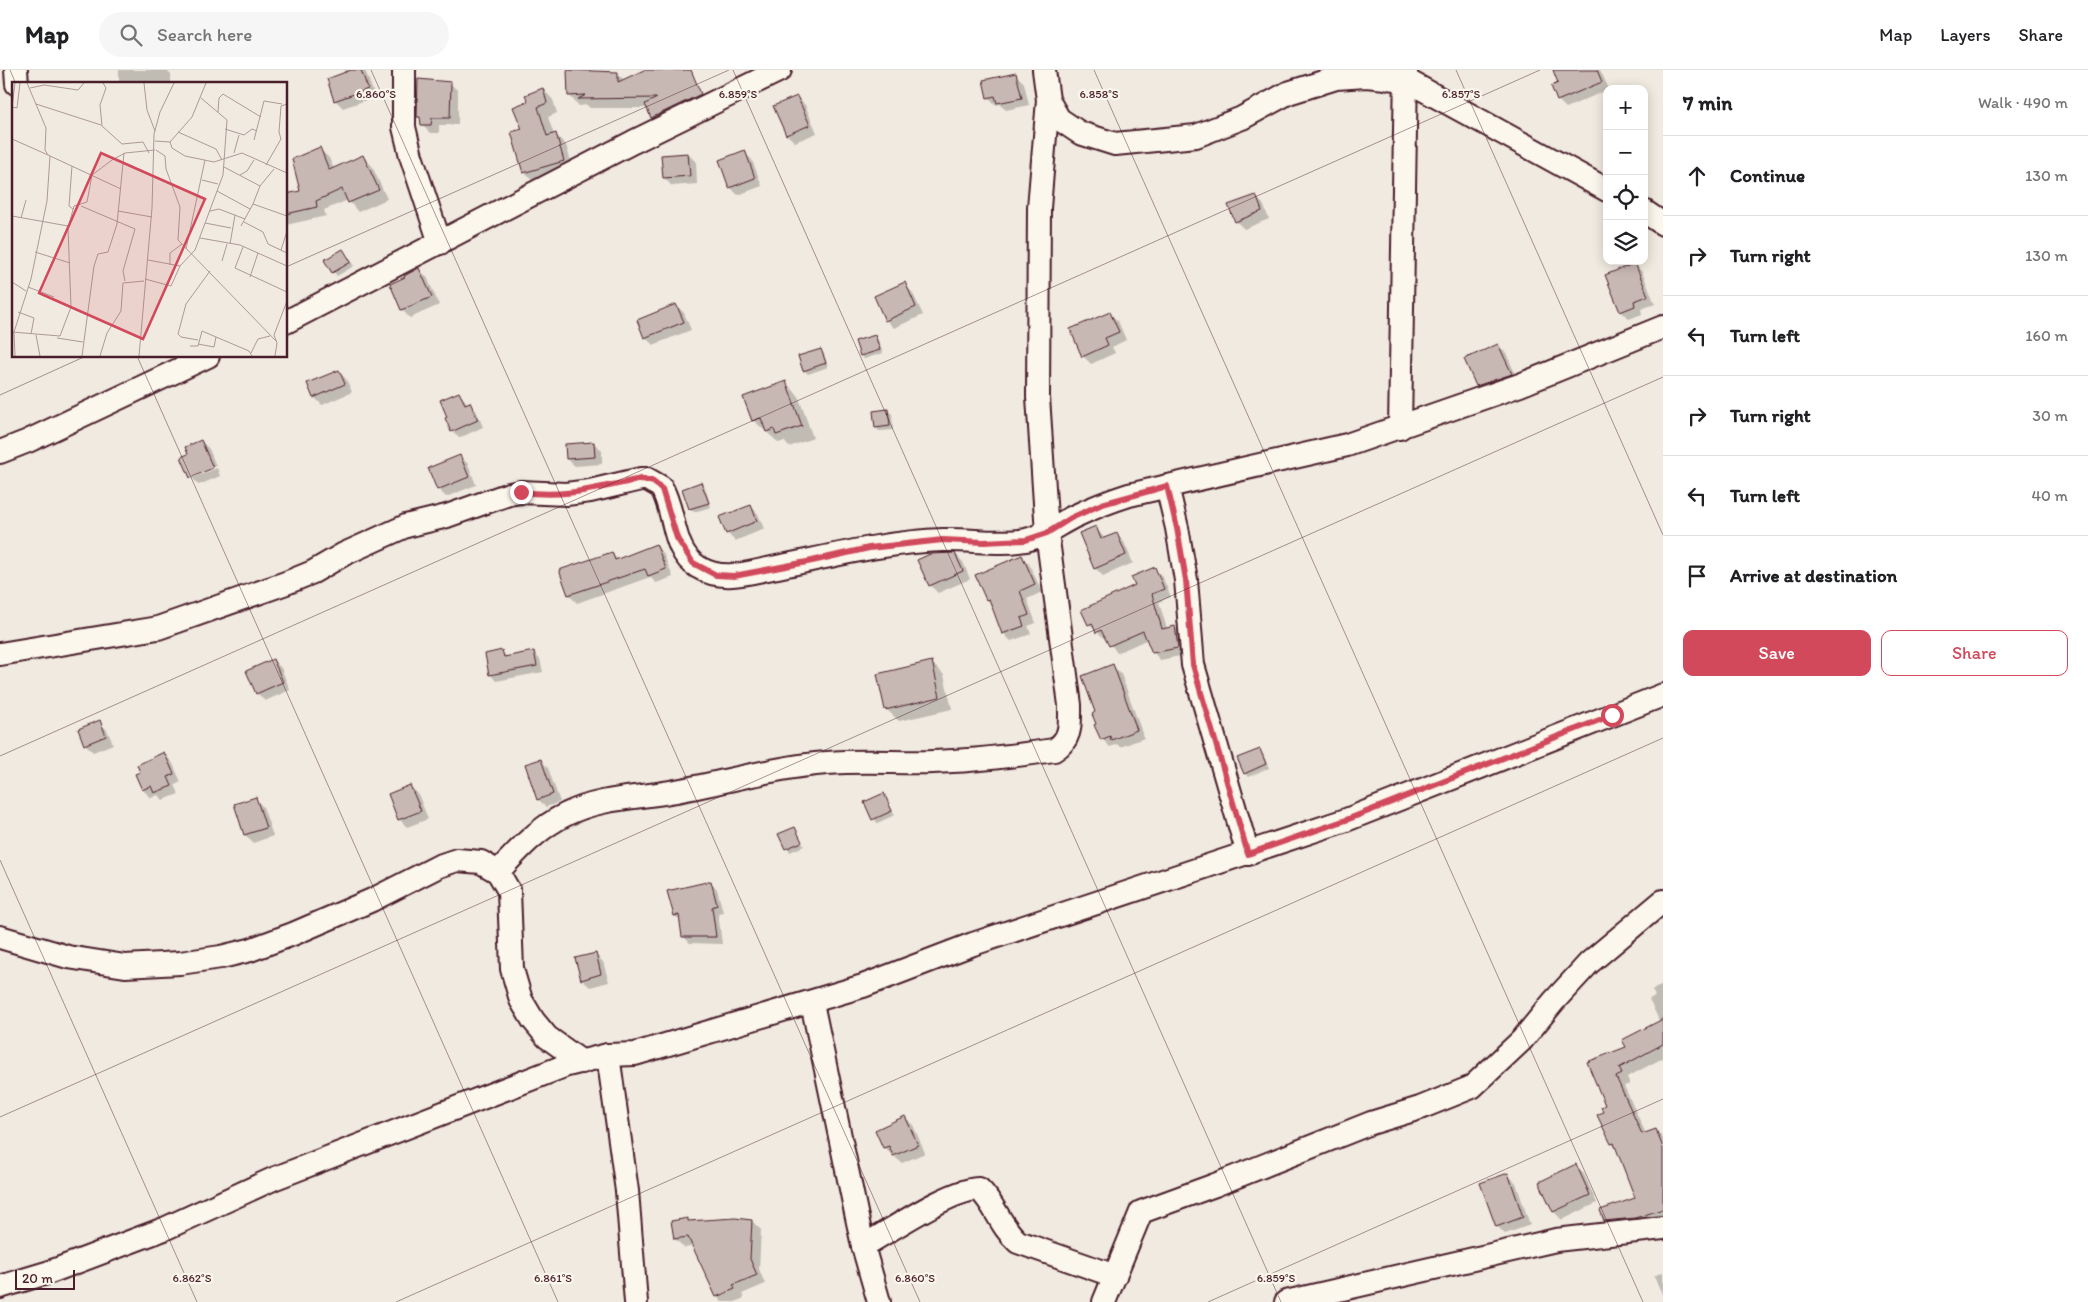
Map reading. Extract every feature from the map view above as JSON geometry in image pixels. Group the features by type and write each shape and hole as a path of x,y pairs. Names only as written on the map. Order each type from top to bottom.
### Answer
{"street":[{"path":"404,70 404,126 411,156 440,242"},
{"path":"288,321 633,142 780,70"},
{"path":"498,872 522,846 546,825 568,813 592,804 671,792 764,772 824,763 969,761 1054,750 1064,744 1069,727 1070,705 1047,533 1038,387 1039,208 1048,100 1044,70"},
{"path":"1048,100 1066,125 1080,133 1114,144 1196,136 1242,118 1288,93 1336,78 1406,75 1603,188"},
{"path":"1400,428 1406,75"},
{"path":"1648,213 1663,224"},
{"path":"0,654 158,628 313,572 344,554 406,526 447,516 509,494 521,492 566,494 647,479 660,485 664,492 677,538 688,557 699,568 716,575 734,576 869,548 943,540 1026,540 1047,533 1071,518 1102,504 1167,486 1338,447 1400,428 1520,385 1663,327"},
{"path":"0,452 28,441 204,358"},
{"path":"1167,486 1186,580 1193,665 1248,854"},
{"path":"0,1287 50,1272 164,1229 273,1179 539,1076 608,1055 635,1054 863,986 973,944 1346,820 1663,695"},
{"path":"0,937 68,957 125,966 180,963 221,957 250,950 294,934 372,900 439,866 457,860 481,862 498,872 509,891 512,968 521,1000 532,1020 547,1037 582,1062"},
{"path":"1104,1302 1140,1212 1216,1185 1371,1123 1420,1108 1472,1087 1522,1040 1554,1001 1589,964 1663,901"},
{"path":"812,1002 863,1246 879,1302"},
{"path":"608,1055 627,1191 636,1302"},
{"path":"863,1246 925,1210 966,1191 979,1188 987,1196 1006,1232 1018,1242 1115,1276"},
{"path":"1286,1302 1556,1240 1663,1228"}],"building":[{"path":"351,70 361,70 368,89 334,101 327,79"},
{"path":"567,70 618,72 618,82 644,70 691,70 701,94 651,118 645,104 657,98 578,99 586,95 568,96"},
{"path":"1553,70 1597,70 1602,82 1557,101 1551,86 1558,83"},
{"path":"1016,73 1022,98 997,103 995,96 987,98 983,80"},
{"path":"418,79 451,82 450,118 432,118 431,125 421,125 420,117 417,117"},
{"path":"543,88 547,103 538,107 547,136 556,133 564,161 523,173 511,132 522,129 513,107 528,101 525,95"},
{"path":"797,96 810,125 786,135 773,106"},
{"path":"320,147 329,170 363,155 379,190 348,203 342,189 316,201 317,207 288,214 288,194 300,191 292,159"},
{"path":"745,150 755,178 729,188 719,160"},
{"path":"688,153 690,176 663,178 661,155"},
{"path":"1256,195 1262,211 1235,222 1228,205"},
{"path":"343,249 351,262 332,273 324,260"},
{"path":"1630,265 1636,265 1648,296 1634,301 1635,306 1620,312 1605,275"},
{"path":"419,268 432,297 401,310 390,284"},
{"path":"905,282 916,307 885,321 874,296"},
{"path":"676,304 684,322 644,338 637,320"},
{"path":"1110,312 1119,332 1105,338 1108,345 1082,357 1070,329"},
{"path":"875,335 880,350 860,356 855,341"},
{"path":"1498,344 1512,374 1476,386 1464,359"},
{"path":"821,349 826,363 803,371 798,356"},
{"path":"339,370 345,384 313,398 307,383"},
{"path":"786,381 802,426 776,435 774,429 766,432 761,418 752,421 743,397"},
{"path":"459,392 465,404 470,402 478,420 451,432 440,400"},
{"path":"888,409 890,426 875,428 873,411"},
{"path":"201,440 213,468 190,478 181,457 188,454 185,447"},
{"path":"594,442 595,457 566,459 565,444"},
{"path":"460,455 469,477 437,490 428,468"},
{"path":"701,482 709,503 689,509 682,489"},
{"path":"751,505 757,521 726,534 719,517"},
{"path":"1096,526 1101,539 1117,533 1126,555 1094,569 1079,533"},
{"path":"656,544 666,569 648,576 645,569 568,595 559,570 612,552 615,560"},
{"path":"955,553 963,571 929,586 917,560 930,554"},
{"path":"1022,555 1035,584 1020,591 1029,615 1021,618 1024,626 1002,634 989,599 986,600 975,575"},
{"path":"1155,567 1164,589 1152,594 1162,629 1175,626 1178,648 1152,653 1143,631 1109,646 1101,630 1096,633 1092,623 1088,625 1081,610 1135,585 1131,577"},
{"path":"502,650 504,657 534,651 537,666 489,675 485,654"},
{"path":"273,659 283,682 256,694 246,671"},
{"path":"932,661 940,697 885,710 877,674"},
{"path":"1113,664 1137,730 1111,740 1110,736 1101,740 1094,725 1096,724 1092,714 1095,712 1082,676"},
{"path":"100,720 106,736 84,745 78,729"},
{"path":"1260,749 1266,764 1244,774 1237,758"},
{"path":"164,752 174,774 168,777 172,786 154,793 151,786 142,790 135,774 140,772 137,765"},
{"path":"541,759 553,794 537,800 525,764"},
{"path":"410,785 421,811 398,820 388,794"},
{"path":"884,793 892,811 872,820 864,802"},
{"path":"256,797 266,828 244,835 234,804"},
{"path":"795,827 802,842 785,849 778,834"},
{"path":"711,881 717,905 712,907 716,937 682,937 679,915 674,916 667,891"},
{"path":"596,953 601,974 581,980 575,958"},
{"path":"1663,1019 1663,1044 1619,1068 1622,1074 1616,1077 1642,1134 1656,1129 1663,1148 1663,1209 1635,1218 1604,1221 1600,1210 1635,1198 1614,1143 1611,1144 1597,1115 1603,1112 1601,1107 1605,1105 1587,1062 1626,1047 1622,1040"},
{"path":"905,1116 918,1145 893,1156 889,1146 883,1148 875,1130"},
{"path":"1576,1164 1590,1195 1553,1212 1539,1182"},
{"path":"1508,1173 1523,1217 1496,1227 1480,1183"},
{"path":"688,1218 688,1221 735,1218 752,1220 750,1259 757,1275 733,1285 735,1289 716,1297 688,1237 674,1239 671,1221"}],"route":[{"path":"521,492 566,494 647,479 660,485 664,492 677,538 693,563 699,568 716,575 734,576 869,548 943,540 984,542 1026,540 1047,533 1071,518 1102,504 1167,486 1186,580 1193,665 1248,854 1346,820 1612,715"}]}
